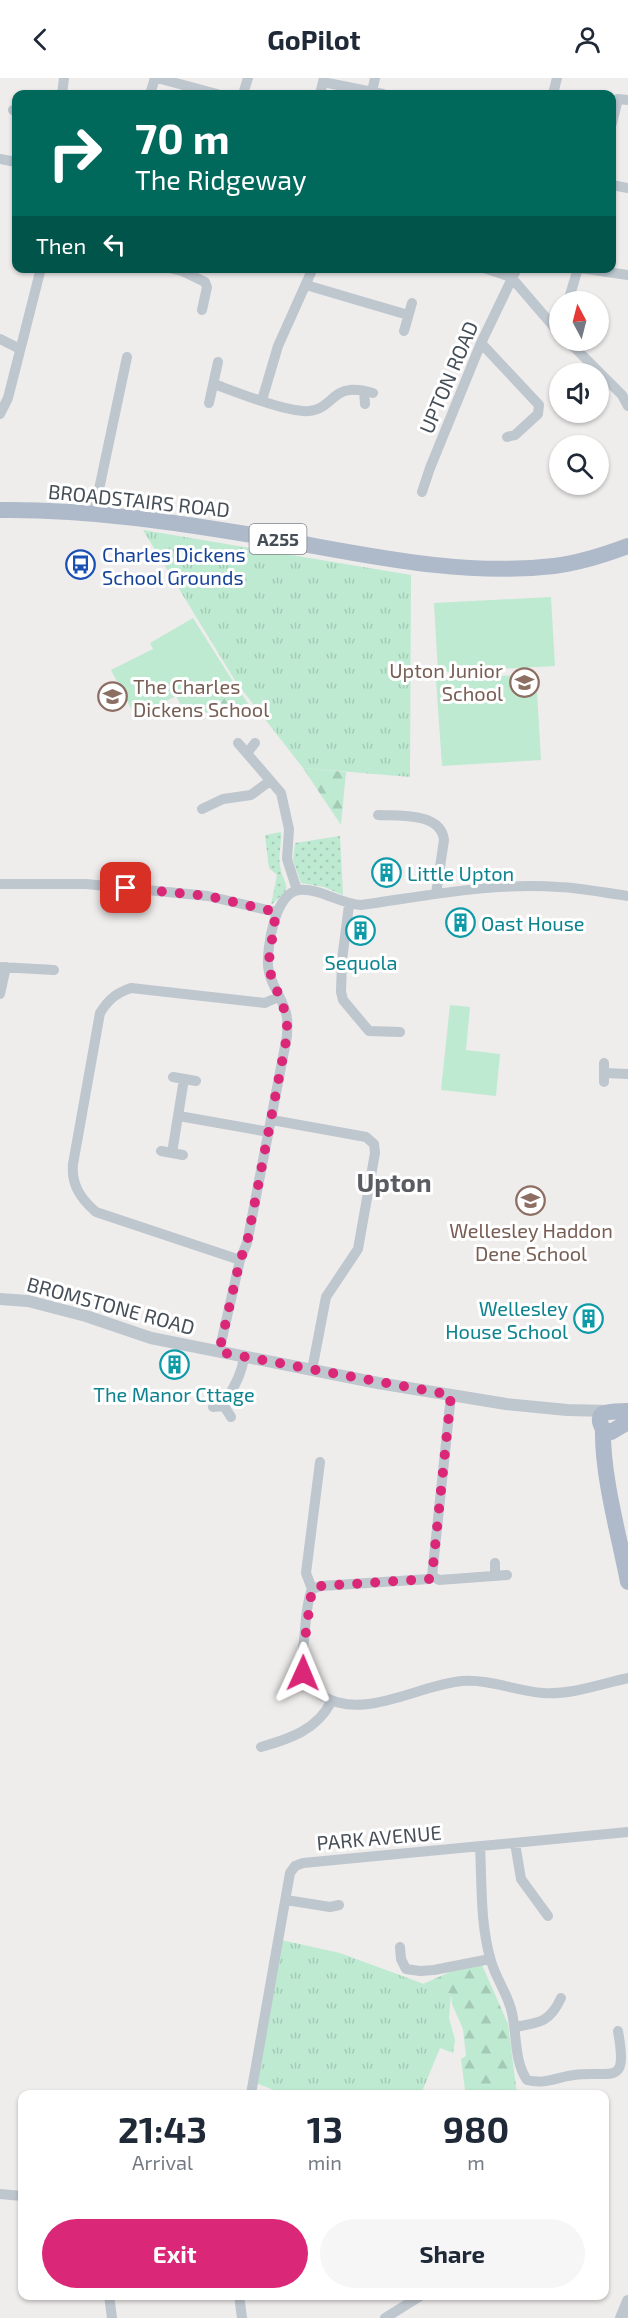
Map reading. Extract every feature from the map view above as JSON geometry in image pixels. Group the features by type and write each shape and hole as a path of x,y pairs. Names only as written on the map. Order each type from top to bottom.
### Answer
{"main road":[{"name":"BROADSTAIRS ROAD","path":"0,510 94,513 206,528 403,560 476,568 555,566 603,555 628,546"},
{"path":"615,1421 603,1445 628,1582"}],"street":[{"path":"156,78 202,90"},
{"path":"324,80 365,90"},
{"path":"616,107 618,99 628,100"},
{"path":"0,414 8,398 40,273"},
{"path":"188,273 205,282 207,287 202,310"},
{"path":"262,400 278,346 311,273"},
{"path":"514,273 549,318"},
{"name":"UPTON ROAD","path":"422,492 481,344 514,273"},
{"path":"572,291 577,273"},
{"path":"306,285 408,315"},
{"path":"404,331 412,303"},
{"path":"0,339 20,349"},
{"path":"481,344 539,405 538,414 515,435 507,437"},
{"path":"579,351 625,393 628,406"},
{"path":"94,513 128,357"},
{"path":"208,403 218,362"},
{"path":"214,384 299,411 324,408 342,392 349,390 369,392 364,404"},
{"path":"238,743 281,793 289,829 287,860 297,890"},
{"path":"247,753 255,743"},
{"path":"202,809 223,799 250,795 270,781"},
{"path":"385,813 434,822 443,832 444,840 436,894"},
{"path":"0,884 86,884 208,896 276,912"},
{"path":"219,1352 240,1260 247,1243 287,1036 287,1017 268,967 276,912 288,896 297,890 310,890 349,905 361,905 494,888 558,886 628,896"},
{"path":"349,905 345,927 341,993 343,1000 367,1035 400,1032"},
{"path":"0,994 3,967 53,971"},
{"path":"240,1260 96,1212 84,1202 76,1188 72,1173 73,1164 100,1013 107,1002 119,992 130,988 265,1003 278,997"},
{"path":"604,1073 628,1074"},
{"path":"172,1153 184,1079"},
{"path":"179,1116 269,1132"},
{"path":"272,1120 366,1137 374,1144 375,1153 358,1249 327,1297 312,1370"},
{"name":"BROMSTONE ROAD","path":"0,1299 28,1301 86,1316 151,1338 244,1358 451,1395 567,1410 615,1421"},
{"path":"231,1417 219,1407 241,1375 244,1358"},
{"path":"432,1576 451,1395"},
{"path":"322,1469 306,1573 312,1589 302,1660 303,1673 312,1689 331,1702 348,1706 363,1706 432,1687 461,1682 507,1685 541,1693 561,1693 628,1678"},
{"path":"495,1563 495,1575"},
{"path":"432,1576 439,1581 507,1575"},
{"path":"312,1589 321,1586 429,1579 432,1576"},
{"path":"261,1747 301,1733 316,1721 331,1702"},
{"name":"PARK AVENUE","path":"251,2090 290,1873 295,1866 303,1863 628,1832"},
{"path":"515,1843 521,1879 548,1916"},
{"path":"480,1846 486,1940 490,1959 512,2010 522,2072 527,2080 538,2083 574,2075 615,2073 621,2066 622,2059 618,2031"},
{"path":"286,1900 333,1908"},
{"path":"398,1955 406,1969 420,1971 490,1959"},
{"path":"515,2027 546,2020 553,2014 561,1998"},
{"path":"0,2194 18,2196"},
{"path":"110,2300 112,2318"},
{"path":"240,2300 242,2318"},
{"path":"385,2318 408,2300"},
{"path":"621,2318 627,2304"}],"green space":[{"path":"143,530 411,575 410,777 303,768 236,682"},
{"path":"551,597 555,666 438,672 434,603"},
{"path":"193,618 234,683 215,712 186,714 176,696 135,716 111,670 153,649 150,643"},
{"path":"536,674 541,760 442,766 436,680"},
{"path":"234,683 251,708 215,712"},
{"path":"303,768 346,772 341,825"},
{"path":"281,832 280,862 286,890 271,905 277,875 269,868 265,835"},
{"path":"340,836 343,895 324,887 301,883 293,860 295,843"},
{"path":"450,1005 470,1007 466,1050 500,1054 496,1096 441,1090"},
{"path":"281,1940 340,1953 451,1994 449,2018 455,2040 453,2053 440,2048 423,2090 274,2090 256,2083"},
{"path":"482,1965 508,2024 516,2090 465,2090 461,2059 466,2056 463,2029 452,2004 451,1994 423,1984 450,1972"}],"place":[{"name":"Charles Dickens School Grounds","path":"81,565"},
{"name":"Upton Junior School","path":"524,682"},
{"name":"The Charles Dickens School","path":"112,697"},
{"name":"Little Upton","path":"386,873"},
{"name":"Oast House","path":"460,923"},
{"name":"Sequola","path":"361,931"},
{"name":"Wellesley Haddon Dene School","path":"531,1200"},
{"name":"Wellesley House School","path":"589,1319"},
{"name":"The Manor Cttage","path":"174,1364"}],"district":[{"name":"Upton","path":"394,1181"}],"route":[{"path":"126,888 208,896 276,912 268,967 287,1017 287,1036 247,1243 240,1260 219,1352 451,1395 432,1576 429,1579 321,1586 312,1589 302,1660 303,1673"}]}
